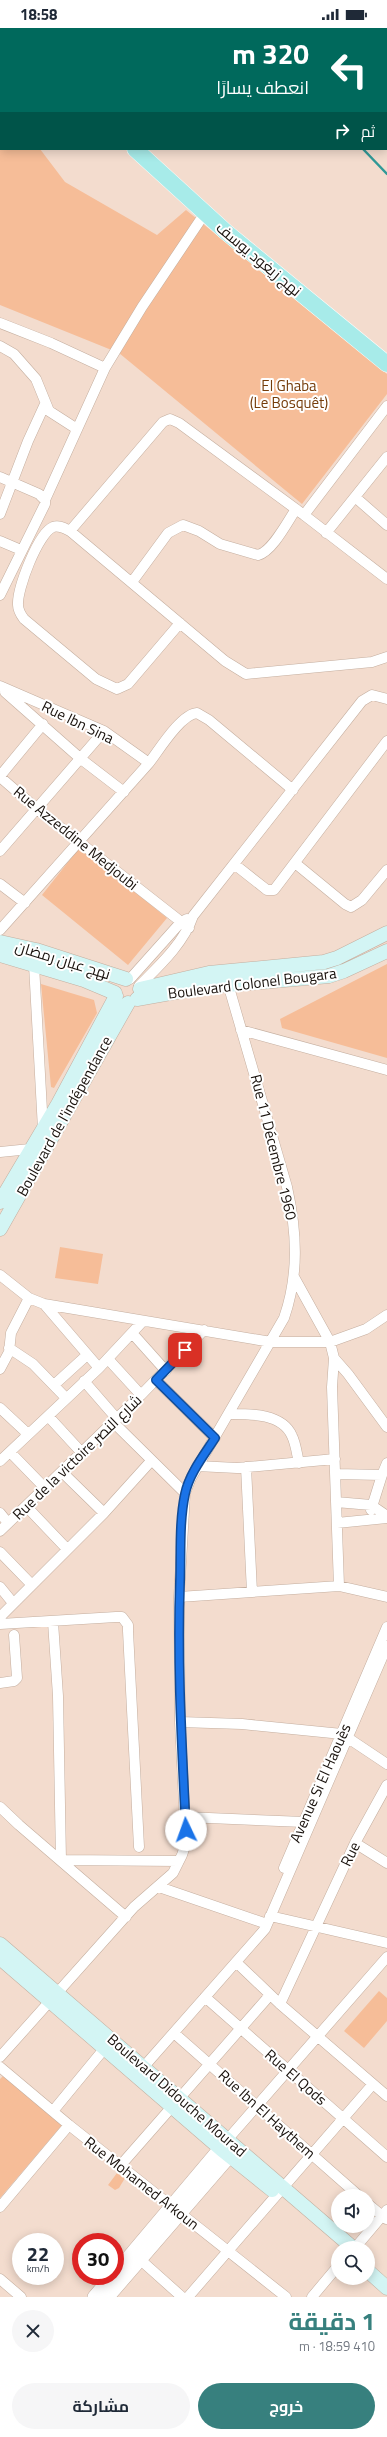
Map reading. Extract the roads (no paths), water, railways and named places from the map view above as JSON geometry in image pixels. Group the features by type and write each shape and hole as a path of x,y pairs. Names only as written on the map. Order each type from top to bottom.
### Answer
{"main road":[{"name":"نهج زيغود يوسف","path":"136,150 205,213 387,364"},
{"path":"129,991 210,973 324,962 337,958 387,933"},
{"name":"نهج عبان رمضان","path":"0,942 36,950 129,991"},
{"name":"Boulevard Colonel Bougara","path":"129,991 329,976 344,971 387,951"},
{"name":"نهج عبان رمضان","path":"0,955 89,982 129,991"},
{"name":"Boulevard de l'indépendance","path":"0,1202 27,1170 30,1149 129,991"},
{"name":"Boulevard de l'indépendance","path":"0,1229 27,1170 129,991"},
{"name":"Boulevard Didouche Mourad","path":"0,1944 53,1996 177,2102 226,2148 345,2241"},
{"name":"Boulevard Didouche Mourad","path":"0,1958 53,1996"},
{"name":"Boulevard Didouche Mourad","path":"280,2191 334,2241"},
{"path":"375,2266 387,2276"},
{"path":"375,2277 387,2288"}],"street":[{"path":"0,595 3,578 22,550 105,368 142,307 205,213"},
{"path":"0,323 51,343 105,368"},
{"path":"0,346 14,354 36,379 45,404 54,416 77,429"},
{"path":"0,514 45,404"},
{"path":"132,582 161,542 176,528 190,526 220,544 258,555 264,554 387,406"},
{"path":"70,531 163,422 170,419 179,423 300,512 387,579"},
{"path":"326,533 387,457"},
{"path":"0,477 39,494 45,500"},
{"path":"354,498 386,522"},
{"path":"180,623 128,684 117,689 96,679 24,619 18,605 19,597 26,573 41,538 53,527 60,526 70,531 132,582 225,661 246,674 372,662 387,657"},
{"path":"0,541 22,550"},
{"path":"0,687 81,759 124,792"},
{"name":"Rue Ibn Sina","path":"0,687 104,730 149,763"},
{"path":"129,991 158,966 185,925 367,696 378,695 387,698"},
{"path":"0,930 124,792 187,716 197,713 209,720 293,790"},
{"path":"0,776 43,724"},
{"path":"0,851 81,759 104,730"},
{"path":"234,864 270,891 276,887 387,741"},
{"name":"Rue Azzeddine Medjoubi","path":"0,776 37,809 185,925"},
{"path":"295,863 345,904 351,907 362,900 387,870"},
{"path":"0,884 25,903"},
{"path":"34,965 43,1129"},
{"name":"Rue 11 Décembre 1960","path":"0,2057 134,1907 159,1887 173,1873 186,1843 180,1722 179,1597 185,1493 197,1466 271,1342 288,1308 294,1277 296,1252 294,1219 261,1092 228,984"},
{"path":"242,1030 387,1070"},
{"path":"0,1152 30,1149"},
{"path":"0,1275 29,1298 44,1304 144,1322 204,1330 271,1342 330,1342 355,1334 387,1315"},
{"path":"294,1277 330,1342 334,1358 332,1387 339,1586"},
{"path":"0,1369 9,1348 11,1333 29,1298"},
{"path":"44,1304 99,1368"},
{"path":"0,1461 99,1368 144,1322"},
{"name":"Rue de la victoire شارع النصر","path":"0,1531 166,1371 204,1330"},
{"path":"132,1333 166,1371"},
{"path":"9,1348 30,1362 66,1398"},
{"path":"54,1385 87,1355"},
{"path":"334,1358 352,1378 387,1427"},
{"path":"108,1359 141,1395"},
{"path":"156,1380 215,1438"},
{"path":"84,1381 115,1420 151,1461 185,1493"},
{"path":"0,1408 28,1434"},
{"path":"229,1414 262,1416 286,1428 292,1435 299,1463"},
{"path":"48,1416 82,1453"},
{"path":"10,1452 45,1488"},
{"path":"197,1466 246,1467 335,1459"},
{"path":"0,1617 104,1513 151,1461"},
{"path":"370,1521 371,1505 387,1463"},
{"path":"246,1467 252,1592"},
{"path":"62,1472 104,1513"},
{"path":"336,1474 382,1474"},
{"path":"336,1502 371,1505 387,1517"},
{"path":"26,1506 67,1549"},
{"path":"0,1513 8,1523"},
{"path":"337,1523 370,1521 387,1517"},
{"path":"0,1552 32,1585"},
{"path":"179,1597 339,1586 387,1596"},
{"path":"0,1587 14,1603"},
{"path":"0,1624 122,1617 128,1625 139,1848"},
{"path":"52,1622 58,1696 61,1860"},
{"name":"Avenue Si El Haouès","path":"141,2071 256,1940 266,1921 346,1735 387,1627"},
{"path":"0,1683 14,1681 16,1678 14,1635"},
{"name":"Avenue Si El Haouès","path":"266,1921 304,1822 387,1646"},
{"path":"180,1722 242,1724 346,1735 387,1764"},
{"name":"Rue","path":"280,2004 355,1843 387,1785"},
{"path":"0,1807 126,1917"},
{"path":"185,1817 304,1822"},
{"path":"355,1843 387,1864"},
{"path":"61,1860 179,1861"},
{"path":"159,1887 215,1908 266,1921 316,1925 387,1944 379,1967"},
{"path":"108,2297 136,2256 176,2210 287,2069 318,2037 387,1957"},
{"path":"237,1963 280,2004 387,2096"},
{"path":"120,2166 270,1995"},
{"name":"Rue El Qods","path":"205,1997 387,2157"},
{"name":"Rue Ibn El Haythem","path":"174,2033 211,2064 351,2189"},
{"path":"53,2111 109,2044"},
{"name":"Rue Mohamed Arkoun","path":"0,2067 69,2125 286,2297"},
{"path":"188,2297 229,2252 373,2084"},
{"path":"0,2207 69,2125"},
{"path":"361,2241 385,2215 375,2209"},
{"path":"124,2266 136,2256"},
{"path":"136,2256 182,2297"},
{"path":"312,2297 331,2274"},
{"path":"0,2279 20,2297"},
{"path":"94,2297 104,2285"}],"waterway":[{"path":"364,150 387,174"}],"park label":[{"name":"El Ghaba (Le Bosquêt)","path":"289,394"}]}
